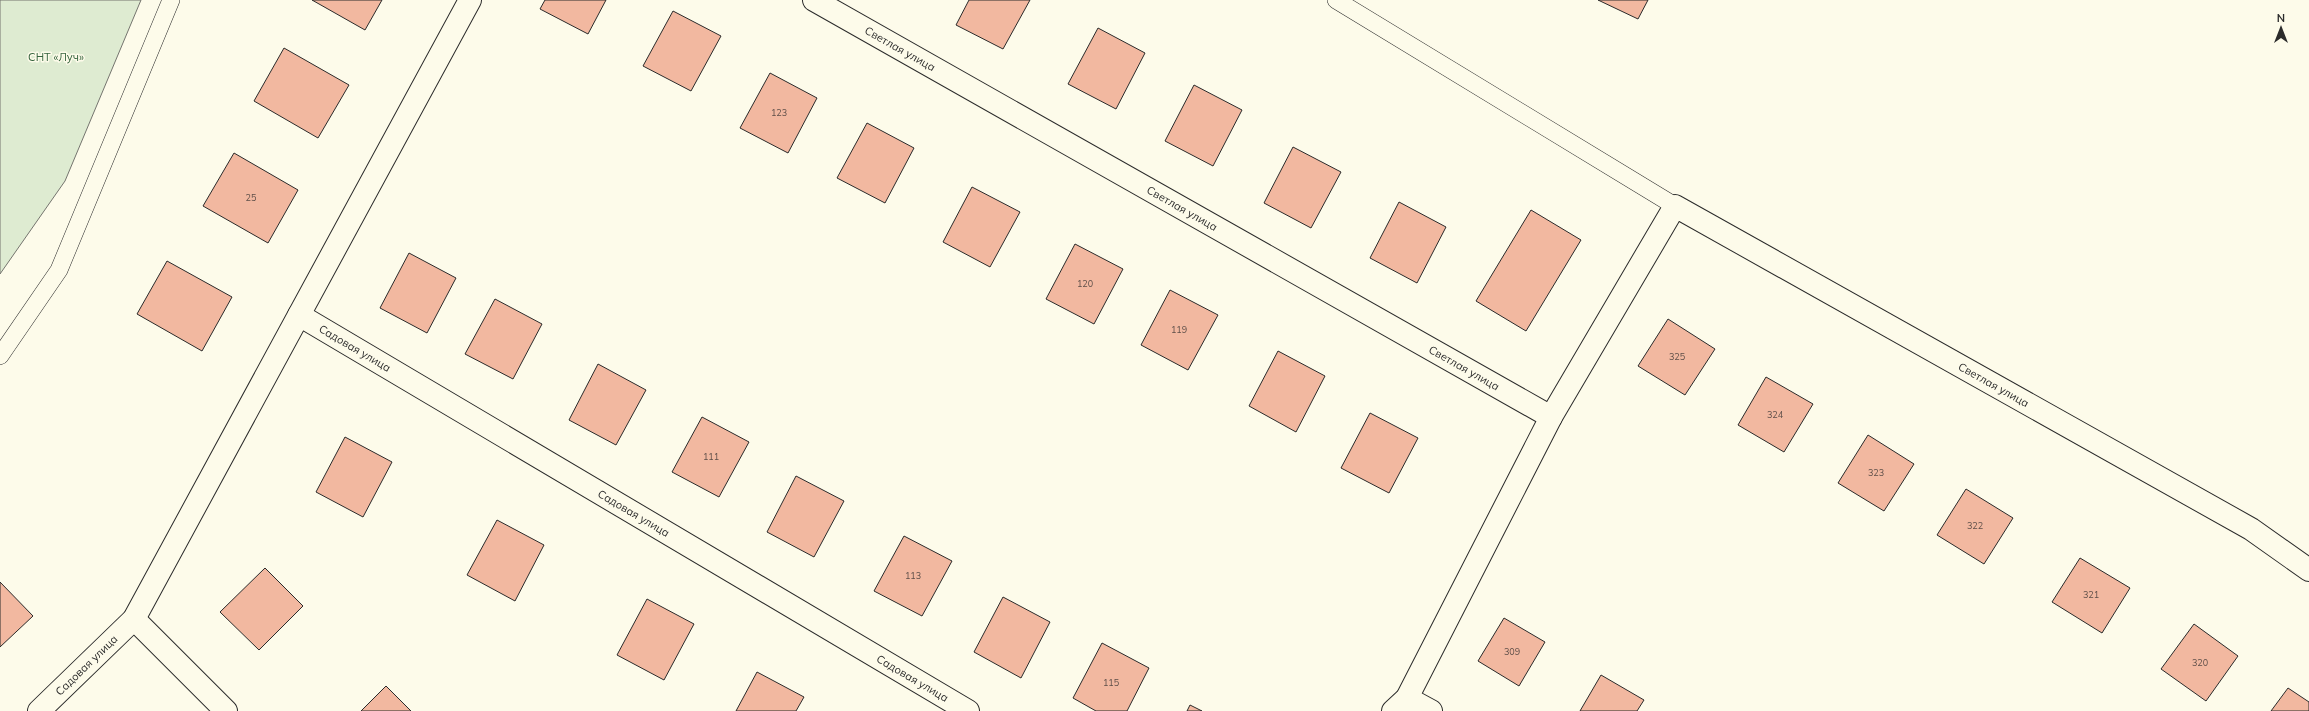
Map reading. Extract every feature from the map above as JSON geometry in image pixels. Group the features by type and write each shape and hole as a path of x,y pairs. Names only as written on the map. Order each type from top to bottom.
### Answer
{"street":[{"name":"Садовая улица","path":"39,711 134,619 470,0"},
{"name":"Светлая улица","path":"814,0 1551,417"},
{"name":"Светлая улица","path":"1674,206 2252,529 2309,570"},
{"path":"1431,711 1400,704 1551,417 1674,206"},
{"name":"Садовая улица","path":"299,315 968,711"},
{"path":"134,619 226,711"}],"lane":[{"path":"0,356 59,270 171,0"},
{"path":"1336,0 1674,206"}],"green space":[{"name":"СНТ «Луч»","path":"0,0 141,0 65,181 0,274"}],"building":[{"path":"312,0 382,0 365,30"},
{"path":"545,0 606,0 588,34 540,9"},
{"path":"969,0 1030,0 1003,49 956,25"},
{"path":"1598,0 1648,0 1638,19"},
{"path":"673,11 721,36 691,91 643,66"},
{"path":"1098,28 1145,53 1116,109 1068,84"},
{"path":"284,48 349,85 318,138 254,101"},
{"path":"770,73 817,98 788,153 740,128"},
{"path":"1194,85 1242,110 1213,166 1165,141"},
{"path":"867,123 914,148 885,203 837,178"},
{"path":"1293,147 1341,172 1311,228 1264,203"},
{"path":"234,153 298,190 268,243 203,206"},
{"path":"972,187 1020,212 990,267 943,242"},
{"path":"1399,202 1446,227 1417,283 1370,258"},
{"path":"1531,210 1581,240 1526,331 1476,301"},
{"path":"1075,244 1123,269 1094,324 1046,299"},
{"path":"409,253 456,278 427,333 380,308"},
{"path":"167,261 232,297 202,351 137,314"},
{"path":"1170,290 1218,315 1188,370 1141,345"},
{"path":"495,299 542,324 513,379 465,354"},
{"path":"1668,319 1715,349 1685,395 1638,366"},
{"path":"1278,351 1325,376 1296,432 1249,406"},
{"path":"598,364 646,390 616,445 569,420"},
{"path":"1766,377 1813,404 1784,452 1738,425"},
{"path":"1370,413 1418,438 1389,493 1341,468"},
{"path":"702,417 749,442 719,497 672,472"},
{"path":"1868,435 1914,464 1884,511 1838,483"},
{"path":"345,437 392,462 363,517 316,492"},
{"path":"796,476 844,501 814,557 767,532"},
{"path":"1966,489 2013,518 1984,564 1937,535"},
{"path":"497,520 544,545 515,601 467,575"},
{"path":"904,536 952,561 922,616 874,591"},
{"path":"2080,558 2130,588 2102,633 2052,602"},
{"path":"265,568 303,606 259,650 220,612"},
{"path":"0,582 33,616 0,647"},
{"path":"1003,597 1050,622 1021,678 974,652"},
{"path":"647,599 694,624 664,680 617,655"},
{"path":"1504,618 1545,642 1519,686 1478,661"},
{"path":"2194,624 2238,656 2206,701 2161,669"},
{"path":"1102,643 1149,668 1127,711 1096,711 1073,698"},
{"path":"757,672 804,697 796,711 736,711"},
{"path":"1601,675 1644,700 1637,711 1580,711"},
{"path":"386,686 411,711 361,711"},
{"path":"2288,688 2309,702 2309,711 2271,711"},
{"path":"1190,705 1202,711 1187,711"}]}
